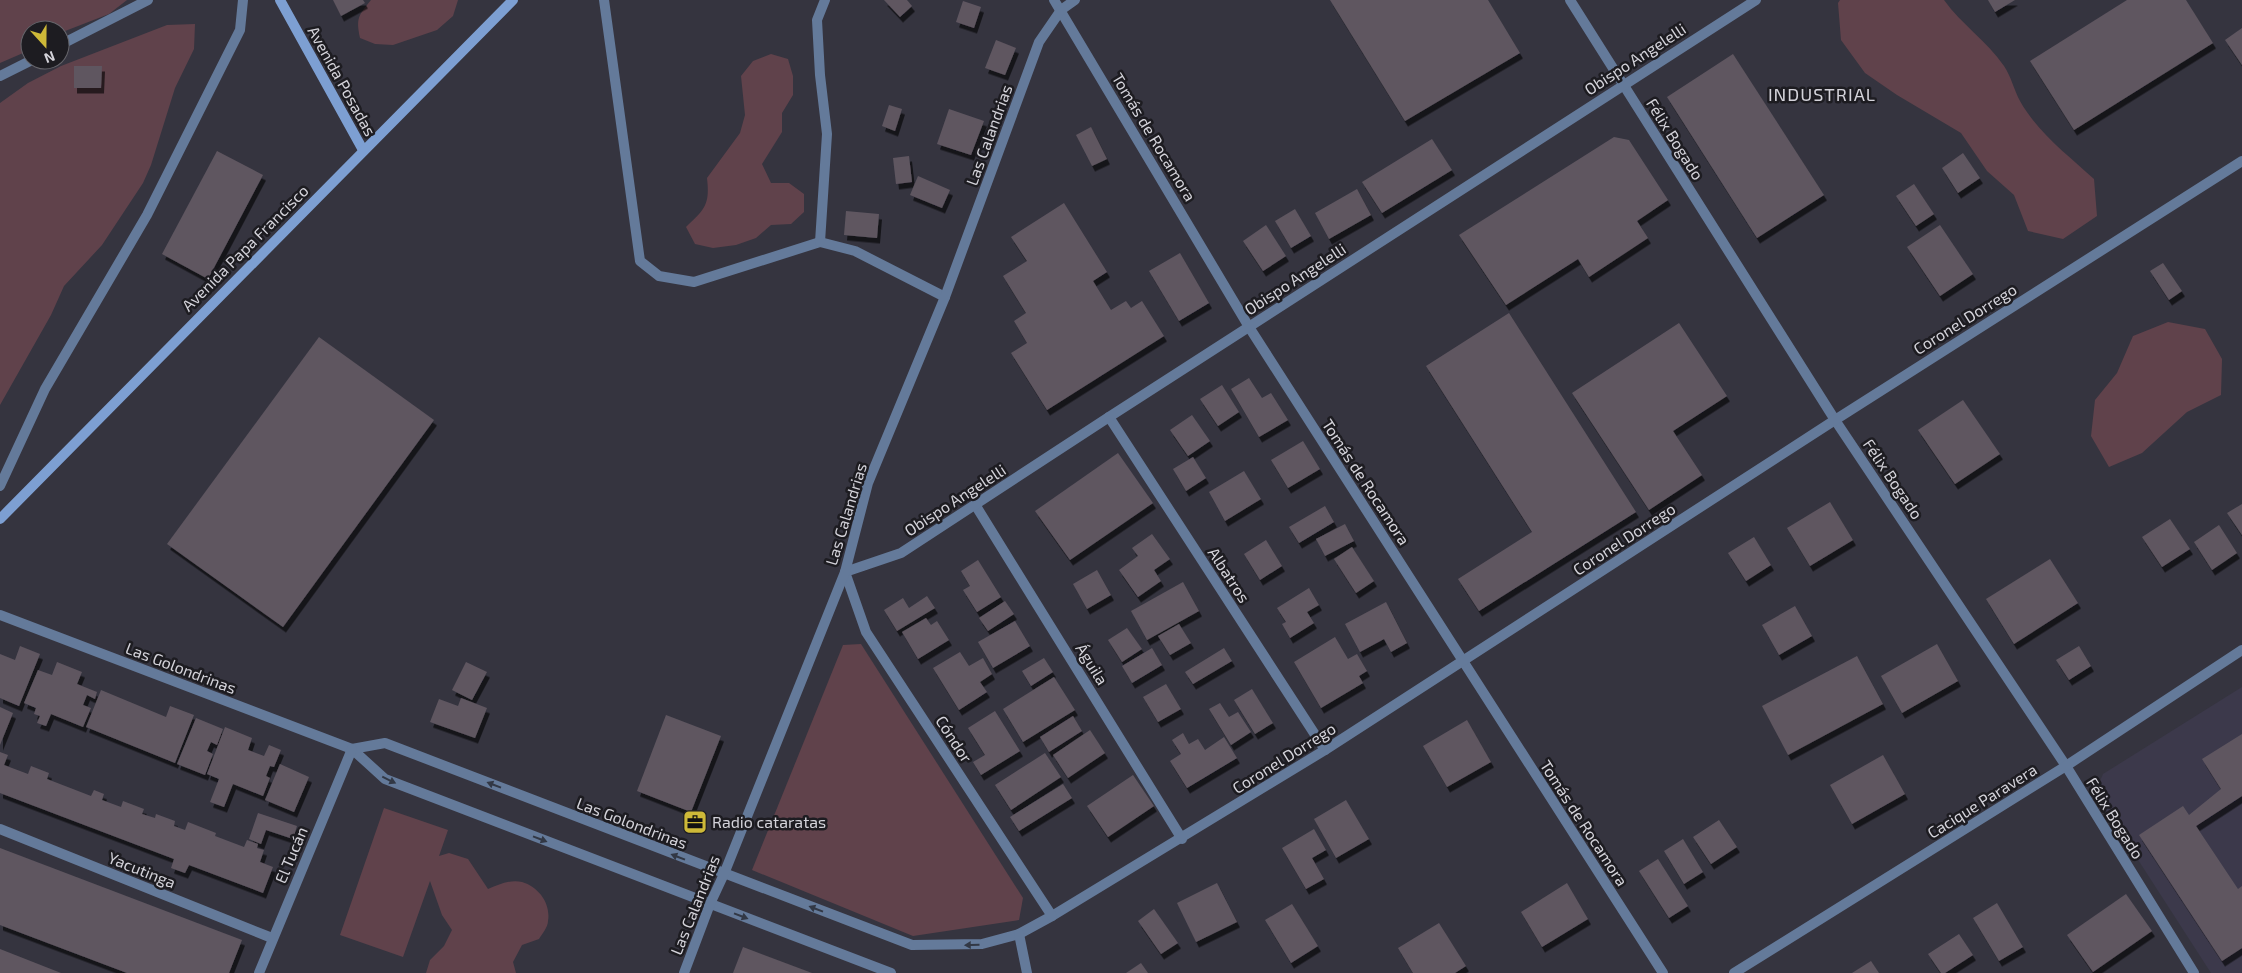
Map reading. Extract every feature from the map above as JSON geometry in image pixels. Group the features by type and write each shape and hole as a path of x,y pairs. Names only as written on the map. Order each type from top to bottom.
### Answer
{"main road":[{"name":"Avenida Posadas","path":"280,0 363,150"},
{"name":"Avenida Papa Francisco","path":"0,519 513,0"}],"street":[{"path":"70,41 148,0"},
{"path":"0,486 45,389 146,214 240,30 243,0"},
{"path":"604,0 640,261 659,276 694,282 820,242 854,251 945,297"},
{"path":"820,242 827,134 817,20 826,0"},
{"name":"Tomás de Rocamora","path":"1054,0 1249,327 1663,973"},
{"path":"1060,10 1075,0"},
{"name":"Félix Bogado","path":"1570,0 1835,420 2066,766 2194,973"},
{"name":"Obispo Angelelli","path":"845,572 901,553 976,506 1108,417 1756,0"},
{"name":"Las Calandrias","path":"684,973 710,904 724,874 845,572 868,482 945,297 1039,42 1060,10"},
{"path":"0,76 20,66"},
{"name":"Coronel Dorrego","path":"1019,934 1182,839 1324,750 1835,420 2242,162"},
{"name":"Albatros","path":"1108,417 1324,750"},
{"name":"Águila","path":"976,506 1182,839"},
{"name":"Cóndor","path":"845,572 866,632 1052,916"},
{"name":"Las Golondrinas","path":"0,615 352,749 385,779 891,973"},
{"name":"Cacique Paravera","path":"1734,973 2066,766 2242,650"},
{"name":"Las Golondrinas","path":"352,749 385,743 912,945 982,944 1019,934"},
{"name":"El Tucán","path":"259,973 352,749"},
{"name":"Yacutinga","path":"0,829 272,938"},
{"path":"1019,934 1027,973"}],"shaded area":[{"path":"0,0 127,0 109,14 70,29 70,20 20,20 20,54 0,63"},
{"path":"371,0 458,0 453,16 437,30 393,45 375,44 360,38 358,21 363,10"},
{"path":"1840,0 1944,0 2004,66 2027,113 2054,143 2094,179 2097,216 2063,239 2028,231 2014,195 1987,171 1961,133 1897,95 1865,73 1841,40 1838,3"},
{"path":"195,24 194,49 175,88 151,165 143,183 102,245 64,286 51,315 0,405 0,103 28,83 53,70 70,70 70,63 167,25"},
{"path":"771,54 788,59 793,76 793,95 782,113 782,132 762,164 771,183 789,183 804,194 804,212 791,224 771,225 756,238 736,245 713,248 695,244 686,227 698,216 705,206 708,195 707,178 740,133 745,115 741,76 753,61"},
{"path":"2168,322 2205,329 2222,359 2221,395 2187,412 2142,453 2109,467 2091,436 2095,400 2117,373 2133,336"},
{"path":"861,644 1023,898 1019,920 913,936 752,870 843,645"},
{"path":"2242,687 2242,973 2211,973 2095,793 2103,774"},
{"path":"384,808 448,830 439,856 449,853 468,859 488,889 504,883 518,881 534,888 542,897 548,908 547,926 539,939 522,945 513,962 516,973 426,973 430,960 444,946 452,930 442,915 430,881 403,957 340,935"}],"building":[{"path":"333,0 363,0 365,3 341,16"},
{"path":"884,0 907,0 912,6 900,17"},
{"path":"1330,0 1488,0 1520,53 1405,121"},
{"path":"1988,0 2015,0 1995,12"},
{"path":"2127,0 2186,0 2213,43 2074,130 2030,61"},
{"path":"963,1 981,7 974,28 956,22"},
{"path":"2242,28 2242,65 2225,40"},
{"path":"996,40 1016,48 1005,75 985,68"},
{"path":"1733,54 1824,195 1757,238 1667,97"},
{"path":"74,66 102,66 101,88 74,88"},
{"path":"889,105 902,109 895,131 882,126"},
{"path":"949,109 984,121 971,155 937,144"},
{"path":"1091,127 1107,159 1092,166 1076,135"},
{"path":"1614,137 1629,140 1668,200 1637,221 1648,238 1589,277 1578,259 1506,305 1459,235"},
{"path":"1432,139 1452,170 1382,213 1362,182"},
{"path":"217,151 263,175 208,279 162,254"},
{"path":"1963,153 1980,178 1958,193 1942,168"},
{"path":"909,156 912,182 896,184 893,158"},
{"path":"918,176 950,190 942,208 910,195"},
{"path":"1914,184 1934,214 1916,226 1896,196"},
{"path":"1357,189 1371,215 1329,239 1315,213"},
{"path":"1064,203 1107,272 1093,281 1111,310 1126,301 1131,308 1142,301 1164,336 1047,410 1011,353 1027,343 1014,321 1026,313 1003,276 1027,261 1011,237"},
{"path":"1295,209 1311,236 1291,248 1275,221"},
{"path":"846,211 879,214 877,238 844,235"},
{"path":"1266,225 1286,256 1263,271 1243,241"},
{"path":"1940,225 1973,274 1940,296 1907,247"},
{"path":"1180,253 1209,303 1179,321 1149,271"},
{"path":"2163,263 2182,291 2169,300 2150,271"},
{"path":"1509,313 1636,512 1479,611 1458,579 1532,532 1426,366"},
{"path":"1679,323 1727,396 1673,431 1702,475 1649,510 1572,393"},
{"path":"319,337 434,420 283,627 167,544"},
{"path":"1249,378 1262,398 1271,393 1288,420 1259,437 1231,389"},
{"path":"1222,385 1239,412 1218,426 1200,399"},
{"path":"1963,400 2000,454 1955,484 1918,430"},
{"path":"1192,415 1210,441 1188,456 1170,430"},
{"path":"1303,441 1320,469 1288,488 1271,460"},
{"path":"1118,453 1153,503 1070,560 1035,511"},
{"path":"1193,457 1206,478 1186,491 1173,469"},
{"path":"1244,471 1261,499 1225,521 1209,492"},
{"path":"1830,502 1853,540 1810,566 1787,528"},
{"path":"2242,504 2242,535 2227,513"},
{"path":"1325,506 1334,522 1299,543 1289,527"},
{"path":"2170,519 2190,549 2162,567 2142,537"},
{"path":"1345,524 1354,541 1325,556 1316,539"},
{"path":"2219,525 2237,553 2212,570 2194,542"},
{"path":"1152,534 1170,559 1154,570 1161,581 1138,597 1119,570 1138,556 1132,548"},
{"path":"1754,537 1771,565 1746,581 1728,553"},
{"path":"1266,540 1282,566 1260,580 1244,554"},
{"path":"1352,547 1374,581 1356,593 1334,559"},
{"path":"2050,559 2078,603 2014,644 1986,599"},
{"path":"978,560 1001,597 977,612 963,590 970,586 961,571"},
{"path":"1097,570 1111,595 1087,609 1073,584"},
{"path":"1183,582 1199,611 1147,640 1131,611"},
{"path":"1309,588 1319,605 1307,612 1314,623 1290,638 1282,624 1286,622 1277,608"},
{"path":"927,596 935,608 897,631 884,610 903,598 909,608"},
{"path":"1005,601 1014,614 988,631 979,618"},
{"path":"1386,602 1407,643 1391,652 1384,639 1360,652 1345,624"},
{"path":"1795,606 1812,636 1779,655 1762,625"},
{"path":"926,618 931,625 937,621 949,640 918,659 902,632"},
{"path":"1015,621 1030,646 993,668 978,642"},
{"path":"1179,624 1191,643 1170,655 1158,636"},
{"path":"1127,628 1142,649 1122,662 1108,640"},
{"path":"1335,637 1348,659 1357,654 1367,671 1359,676 1363,683 1321,708 1294,662"},
{"path":"1937,644 1958,681 1902,713 1881,676"},
{"path":"20,646 40,654 19,706 0,698 0,654 15,660"},
{"path":"2079,646 2091,666 2069,680 2056,660"},
{"path":"1152,648 1162,665 1132,683 1122,666"},
{"path":"1224,648 1232,661 1193,684 1185,672"},
{"path":"960,652 969,666 983,658 992,674 980,682 987,692 959,710 933,668"},
{"path":"1857,656 1883,704 1788,755 1762,706"},
{"path":"1044,658 1053,672 1031,686 1022,671"},
{"path":"57,662 82,672 77,684 97,692 95,699 87,695 83,705 91,708 83,727 51,714 46,726 37,723 40,716 34,714 36,708 24,703 38,670 52,675"},
{"path":"466,662 487,672 472,700 452,690"},
{"path":"1054,677 1075,710 1023,742 1003,709"},
{"path":"1166,684 1181,709 1158,722 1143,697"},
{"path":"1252,689 1273,723 1255,734 1234,700"},
{"path":"101,690 166,717 170,706 194,715 175,763 86,727"},
{"path":"461,698 487,708 475,738 430,722 439,699 458,706"},
{"path":"1220,703 1229,717 1238,712 1251,732 1231,745 1209,709"},
{"path":"0,707 13,713 0,745"},
{"path":"995,711 1020,751 981,775 973,762 985,755 968,728"},
{"path":"666,715 721,736 691,812 637,791"},
{"path":"1073,716 1082,731 1049,752 1040,737"},
{"path":"196,718 223,729 217,745 211,742 207,751 213,754 205,775 177,764"},
{"path":"1467,720 1491,762 1447,787 1423,746"},
{"path":"225,727 252,738 248,750 264,756 269,745 281,750 274,767 270,766 266,776 270,778 263,796 233,784 224,807 210,802 219,779 207,774"},
{"path":"1090,730 1105,753 1068,778 1053,755"},
{"path":"1183,733 1189,744 1198,739 1205,750 1224,737 1237,758 1187,788 1170,761 1181,754 1172,740"},
{"path":"2242,734 2242,796 2196,826 2238,889 2242,886 2242,948 2222,961 2139,835 2183,806 2189,815 2221,789 2202,759"},
{"path":"0,752 8,755 4,765 28,774 31,766 49,773 47,779 91,796 94,790 104,794 102,800 121,807 123,801 144,809 142,814 155,818 156,814 175,821 174,826 185,830 188,822 216,833 215,836 244,847 247,840 258,844 257,848 264,850 260,862 273,867 263,893 189,865 185,873 171,868 174,859 0,793"},
{"path":"1045,753 1061,777 1011,810 995,785"},
{"path":"1883,755 1905,794 1852,824 1830,785"},
{"path":"280,764 309,777 294,812 265,800"},
{"path":"1133,775 1154,806 1108,837 1087,806"},
{"path":"1063,784 1072,798 1019,831 1010,817"},
{"path":"1346,800 1369,839 1336,858 1314,819"},
{"path":"258,813 297,826 293,839 266,830 261,844 249,839"},
{"path":"1719,820 1737,847 1711,864 1693,837"},
{"path":"1314,829 1326,850 1312,858 1324,879 1306,889 1282,848"},
{"path":"1683,839 1703,872 1684,884 1664,851"},
{"path":"0,848 242,940 229,973 127,973 0,925"},
{"path":"1658,859 1688,906 1669,918 1639,871"},
{"path":"1217,883 1237,922 1196,942 1177,903"},
{"path":"1567,883 1588,919 1542,947 1521,912"},
{"path":"2126,894 2152,931 2093,972 2067,935"},
{"path":"1997,903 2023,947 1999,961 1973,918"},
{"path":"1292,904 1318,946 1291,963 1265,920"},
{"path":"1154,909 1178,943 1161,954 1138,921"},
{"path":"1439,923 1466,966 1455,973 1413,973 1398,948"},
{"path":"1959,934 1973,955 1945,973 1941,973 1928,954"},
{"path":"743,947 812,973 733,973"},
{"path":"0,949 61,973 0,973"},
{"path":"1871,961 1879,973 1852,973"},
{"path":"1141,963 1148,973 1126,973"}],"place":[{"name":"Radio cataratas","path":"695,822"}],"district":[{"name":"INDUSTRIAL","path":"1822,95"}]}
